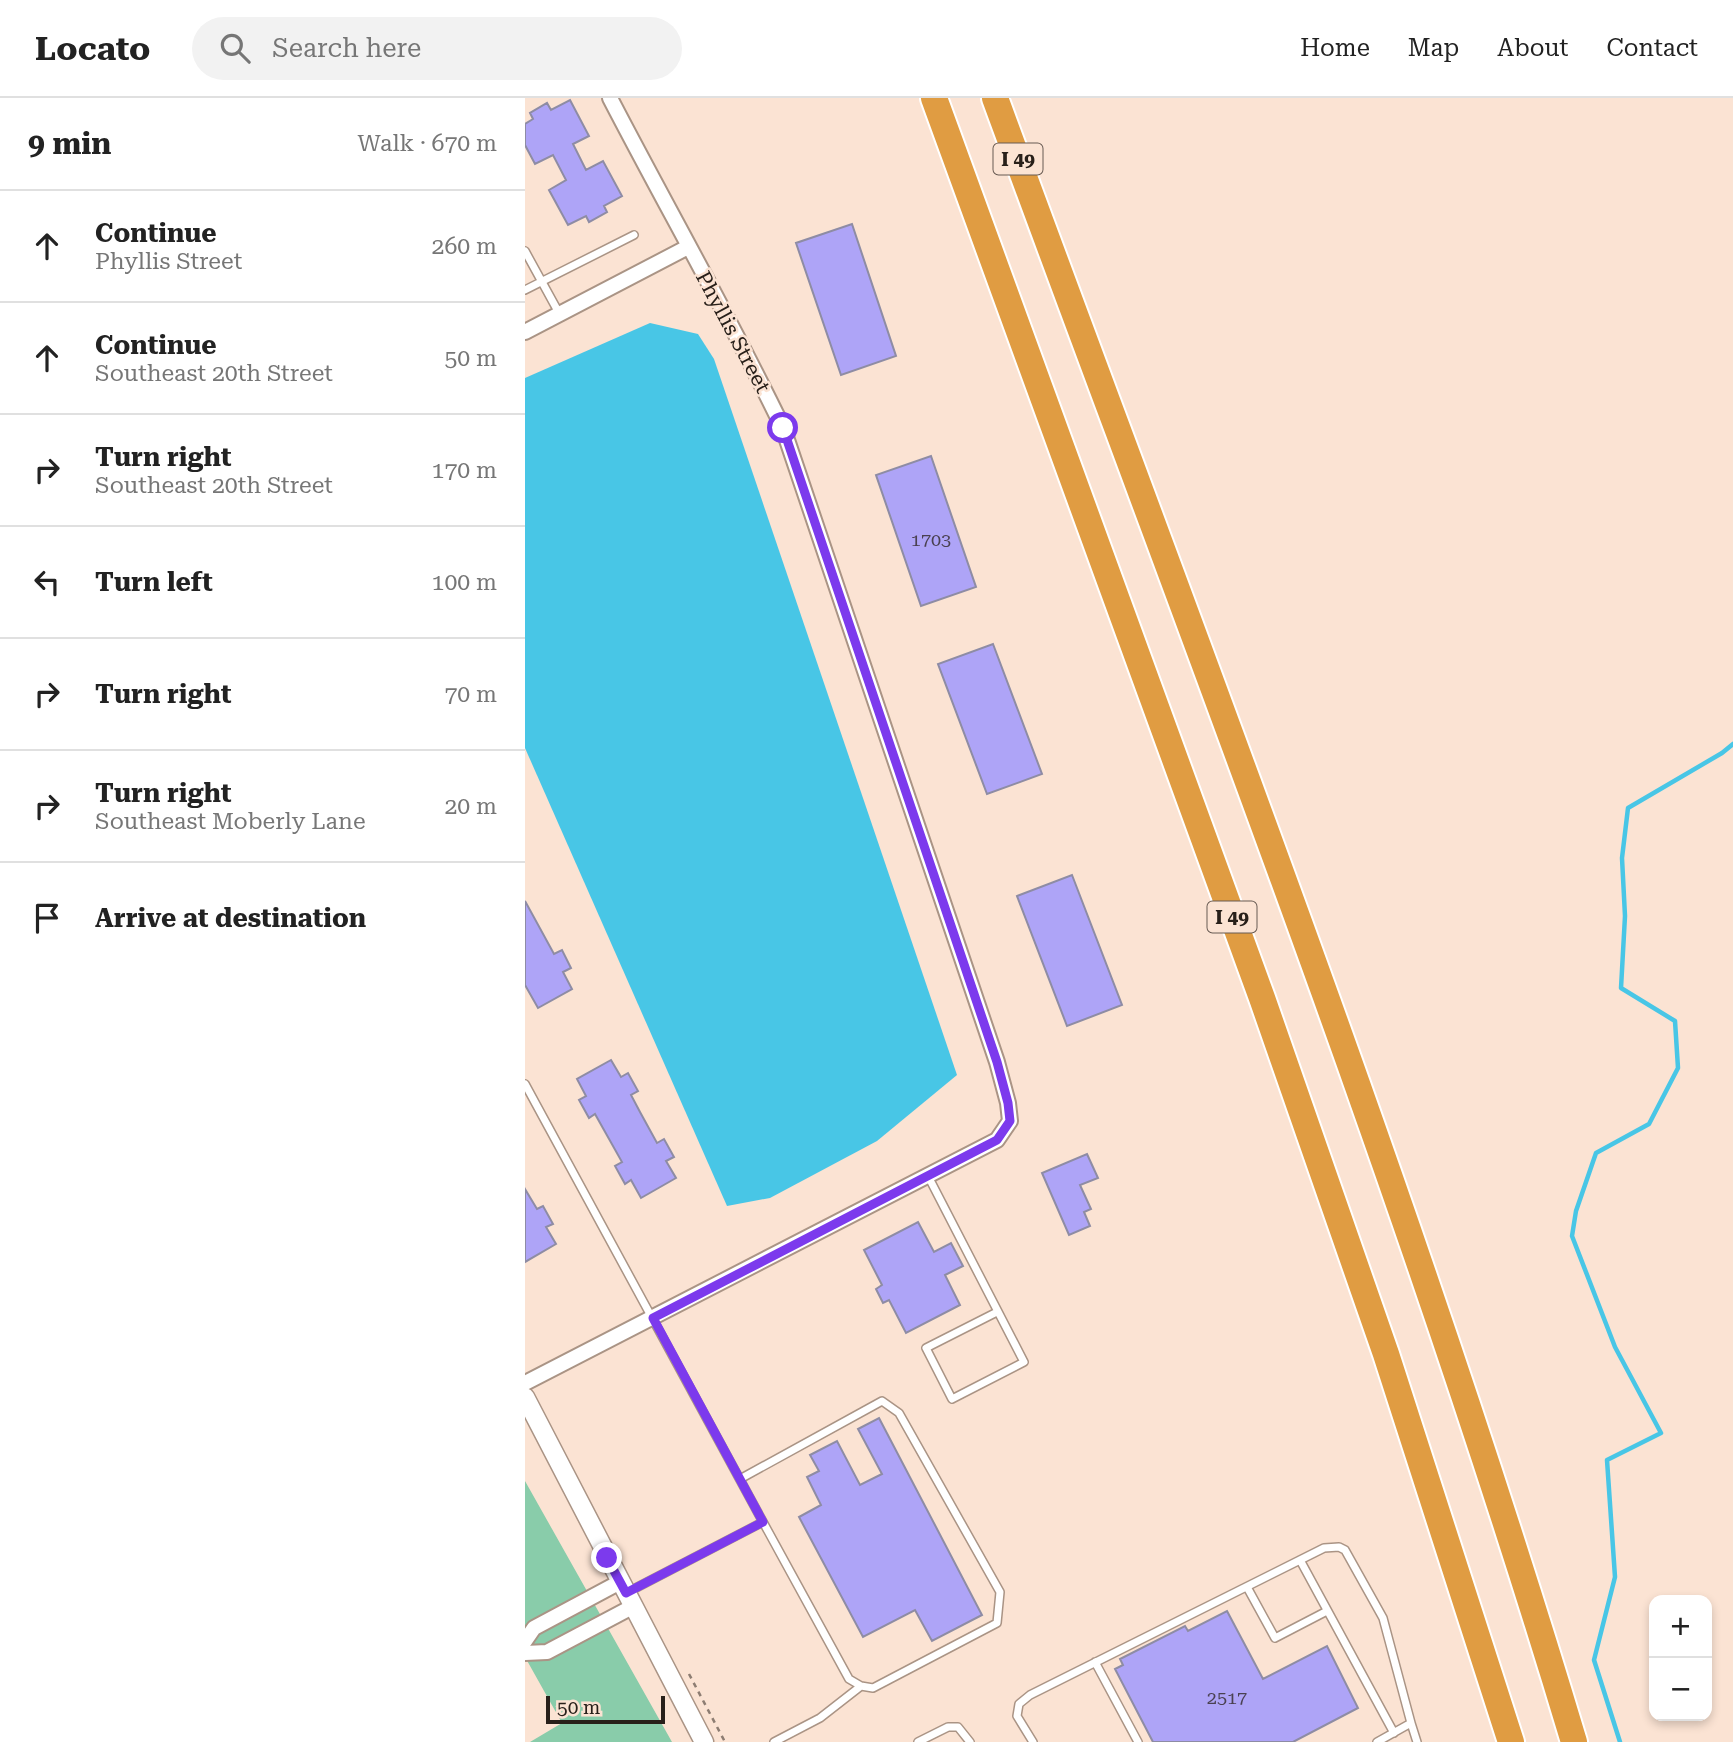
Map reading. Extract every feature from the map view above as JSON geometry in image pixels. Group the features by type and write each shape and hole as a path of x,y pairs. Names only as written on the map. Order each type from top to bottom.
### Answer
{"highway":[{"name":"I 49","path":"934,98 1266,1011 1386,1354 1511,1742"},
{"name":"I 49","path":"995,98 1236,749 1366,1114 1451,1360 1574,1742"},
{"path":"1010,98 1040,220"}],"street":[{"name":"Phyllis Street","path":"525,1383 997,1140 1010,1121 1008,1103 980,1013 783,428 739,338 610,98"},
{"path":"525,332 688,247"},
{"path":"525,1397 703,1742"},
{"path":"525,1641 534,1628 626,1594"},
{"path":"525,1653 547,1652 626,1594"}],"lane":[{"path":"525,290 634,234"},
{"path":"525,251 560,314"},
{"path":"525,1084 653,1318 763,1522 849,1679 861,1686 873,1688 997,1623 1000,1592 899,1413 882,1401 740,1479"},
{"path":"928,1176 1024,1362 952,1399 926,1348 997,1312"},
{"path":"626,1594 763,1522"},
{"path":"1033,1742 1017,1716 1019,1704 1030,1695 1324,1548 1339,1547 1345,1550 1383,1618 1417,1742"},
{"path":"1300,1560 1394,1733"},
{"path":"1247,1587 1275,1638 1327,1611"},
{"path":"1095,1662 1138,1742"},
{"path":"774,1742 820,1718 861,1686"},
{"path":"1377,1742 1411,1723"},
{"path":"918,1742 948,1727 958,1727 970,1742"}],"green space":[{"path":"525,1481 672,1742 530,1742 562,1723 525,1657"}],"water":[{"path":"650,323 698,334 714,359 957,1075 877,1141 770,1198 727,1206 525,748 525,378"}],"building":[{"path":"570,100 589,136 573,144 586,170 603,161 622,196 604,206 607,212 589,222 586,216 568,225 549,190 566,180 553,155 535,164 525,145 525,124 533,119 530,113 547,103 551,110"},
{"path":"852,224 896,356 841,375 796,243"},
{"path":"931,456 976,587 921,606 876,475"},
{"path":"993,644 1042,774 987,794 938,664"},
{"path":"1072,875 1122,1005 1067,1026 1017,896"},
{"path":"525,901 554,954 562,950 571,968 563,972 572,989 538,1008 525,985"},
{"path":"611,1060 621,1077 628,1073 638,1091 631,1095 640,1112 657,1143 664,1139 674,1157 666,1161 676,1178 641,1198 631,1180 625,1184 615,1166 622,1162 595,1114 589,1118 579,1100 586,1096 577,1079"},
{"path":"1087,1154 1098,1178 1080,1185 1091,1209 1084,1212 1090,1226 1069,1235 1042,1173"},
{"path":"525,1189 537,1209 543,1206 553,1224 546,1227 556,1244 525,1262"},
{"path":"918,1222 934,1252 951,1243 963,1266 945,1275 960,1305 906,1333 889,1300 883,1303 876,1289 882,1285 864,1250"},
{"path":"879,1418 982,1615 932,1641 915,1610 863,1637 799,1517 821,1505 807,1477 819,1471 810,1455 837,1441 860,1485 882,1474 858,1429"},
{"path":"1227,1611 1263,1679 1327,1646 1358,1708 1293,1742 1153,1742 1115,1669 1123,1665 1120,1659 1185,1626 1188,1631"}],"waterway":[{"path":"1620,1742 1594,1660 1615,1577 1607,1460 1661,1433 1615,1347 1572,1236 1576,1211 1596,1153 1649,1124 1678,1068 1675,1021 1621,988 1625,916 1622,858 1628,808 1733,744"}],"route":[{"path":"607,1558 626,1593 763,1522 653,1318 997,1140 1010,1121 997,1062 783,428"}]}
